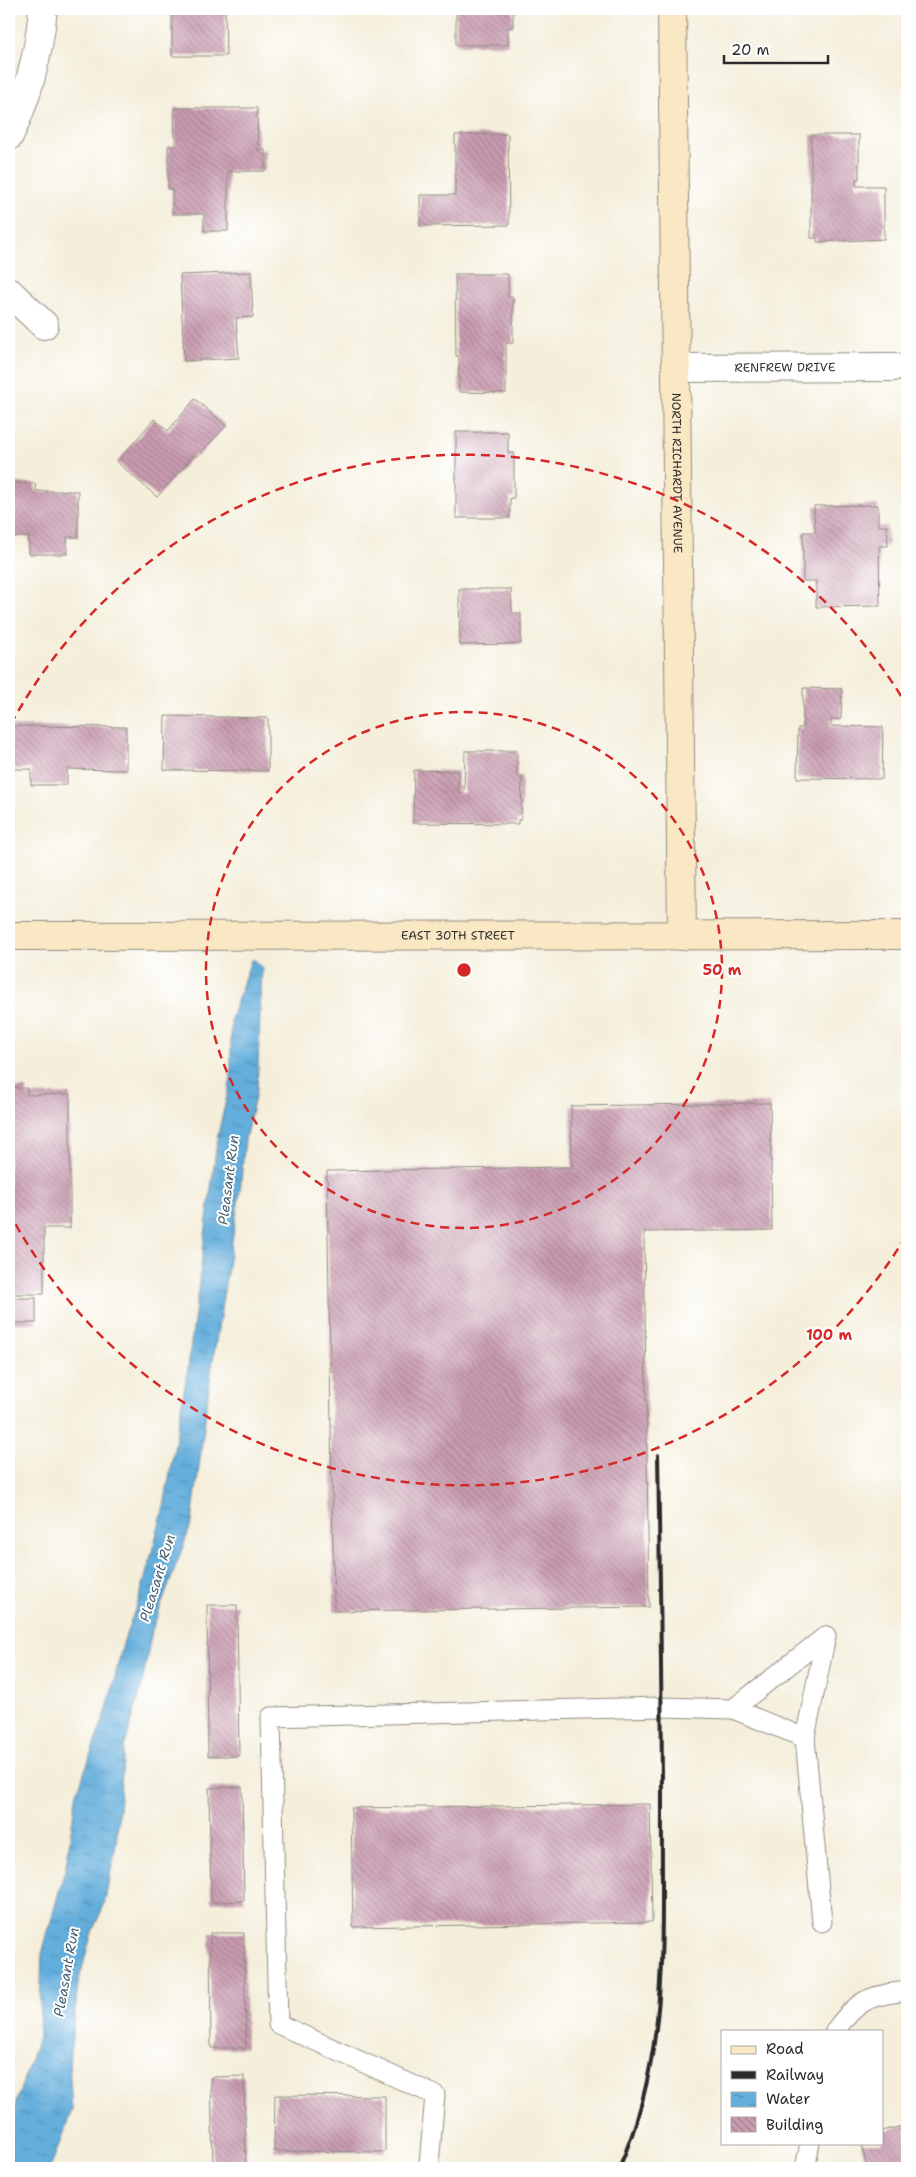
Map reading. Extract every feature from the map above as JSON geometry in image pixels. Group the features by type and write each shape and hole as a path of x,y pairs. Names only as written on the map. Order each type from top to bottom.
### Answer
{"street":[{"path":"9,136 22,106 34,64 43,9"},
{"name":"NORTH RICHARDT AVENUE","path":"672,9 682,936"},
{"path":"9,292 44,325"},
{"name":"RENFREW DRIVE","path":"676,368 893,367"},
{"name":"EAST 30TH STREET","path":"9,936 907,935"}],"lane":[{"path":"733,1709 826,1636 805,1738 822,1922"},
{"path":"426,2168 429,2165 435,2095 278,2024 271,1717 662,1707 733,1709 805,1738"},
{"path":"836,2030 849,2011 877,1994 907,1991"},
{"path":"805,2168 810,2144"}],"water":[{"name":"Pleasant Run","path":"251,960 255,960 262,968 257,1089 245,1139 240,1191 211,1372 192,1522 152,1630 141,1689 124,1748 116,1845 104,1905 92,1932 78,1984 69,2063 72,2110 50,2168 9,2168 9,2136 16,2102 39,2036 42,1954 66,1866 76,1796 107,1709 124,1640 141,1593 164,1507 188,1368 218,1134 231,1079 231,1019"}],"building":[{"path":"172,9 225,9 226,56 172,56"},
{"path":"456,9 513,9 513,27 508,27 508,45 456,45"},
{"path":"174,108 257,108 258,150 265,150 265,171 228,171 228,231 204,231 204,214 172,214 172,189 168,189 168,146 175,146"},
{"path":"508,134 509,225 420,226 420,195 455,195 455,135"},
{"path":"811,135 859,135 859,179 856,179 856,186 884,186 884,239 817,242 817,238 811,238"},
{"path":"251,272 253,317 236,318 239,358 184,361 180,275"},
{"path":"455,274 508,274 508,297 513,297 513,343 506,343 506,393 459,392 459,356 456,356"},
{"path":"195,399 226,426 197,457 194,455 157,497 117,462 154,419 168,431"},
{"path":"456,432 508,432 508,453 514,453 514,498 510,498 510,518 456,518"},
{"path":"9,483 35,483 36,491 78,491 78,537 67,537 67,554 29,554 29,537 9,537"},
{"path":"878,505 878,526 887,526 888,546 879,546 880,606 816,607 816,581 803,581 803,532 815,532 814,506"},
{"path":"459,589 511,589 512,613 521,613 521,644 460,645"},
{"path":"803,688 842,689 841,719 831,719 831,726 883,727 882,779 797,778 798,728 803,728"},
{"path":"165,716 268,718 268,771 164,770"},
{"path":"9,726 126,727 126,770 67,769 67,785 31,785 31,769 9,769"},
{"path":"465,751 517,751 517,776 522,776 521,820 518,820 518,824 413,823 414,770 458,771 458,793 464,793"},
{"path":"9,1088 27,1088 27,1095 70,1094 70,1228 44,1228 44,1294 9,1294"},
{"path":"770,1103 772,1230 644,1232 649,1607 334,1611 327,1171 572,1167 571,1106"},
{"path":"10,1298 36,1298 36,1323 10,1323"},
{"path":"207,1605 237,1605 239,1756 208,1756"},
{"path":"242,1787 244,1901 211,1902 209,1788"},
{"path":"650,1804 652,1922 353,1927 351,1808"},
{"path":"210,1933 244,1933 246,2048 211,2048"},
{"path":"244,2076 246,2168 213,2168 211,2077"},
{"path":"275,2095 385,2096 385,2152 274,2151"},
{"path":"907,2125 907,2168 867,2168 861,2144 884,2144 884,2131"}],"railway":[{"path":"619,2168 635,2125 647,2081 655,2038 659,1994 662,1906 662,1770 658,1455"}]}
